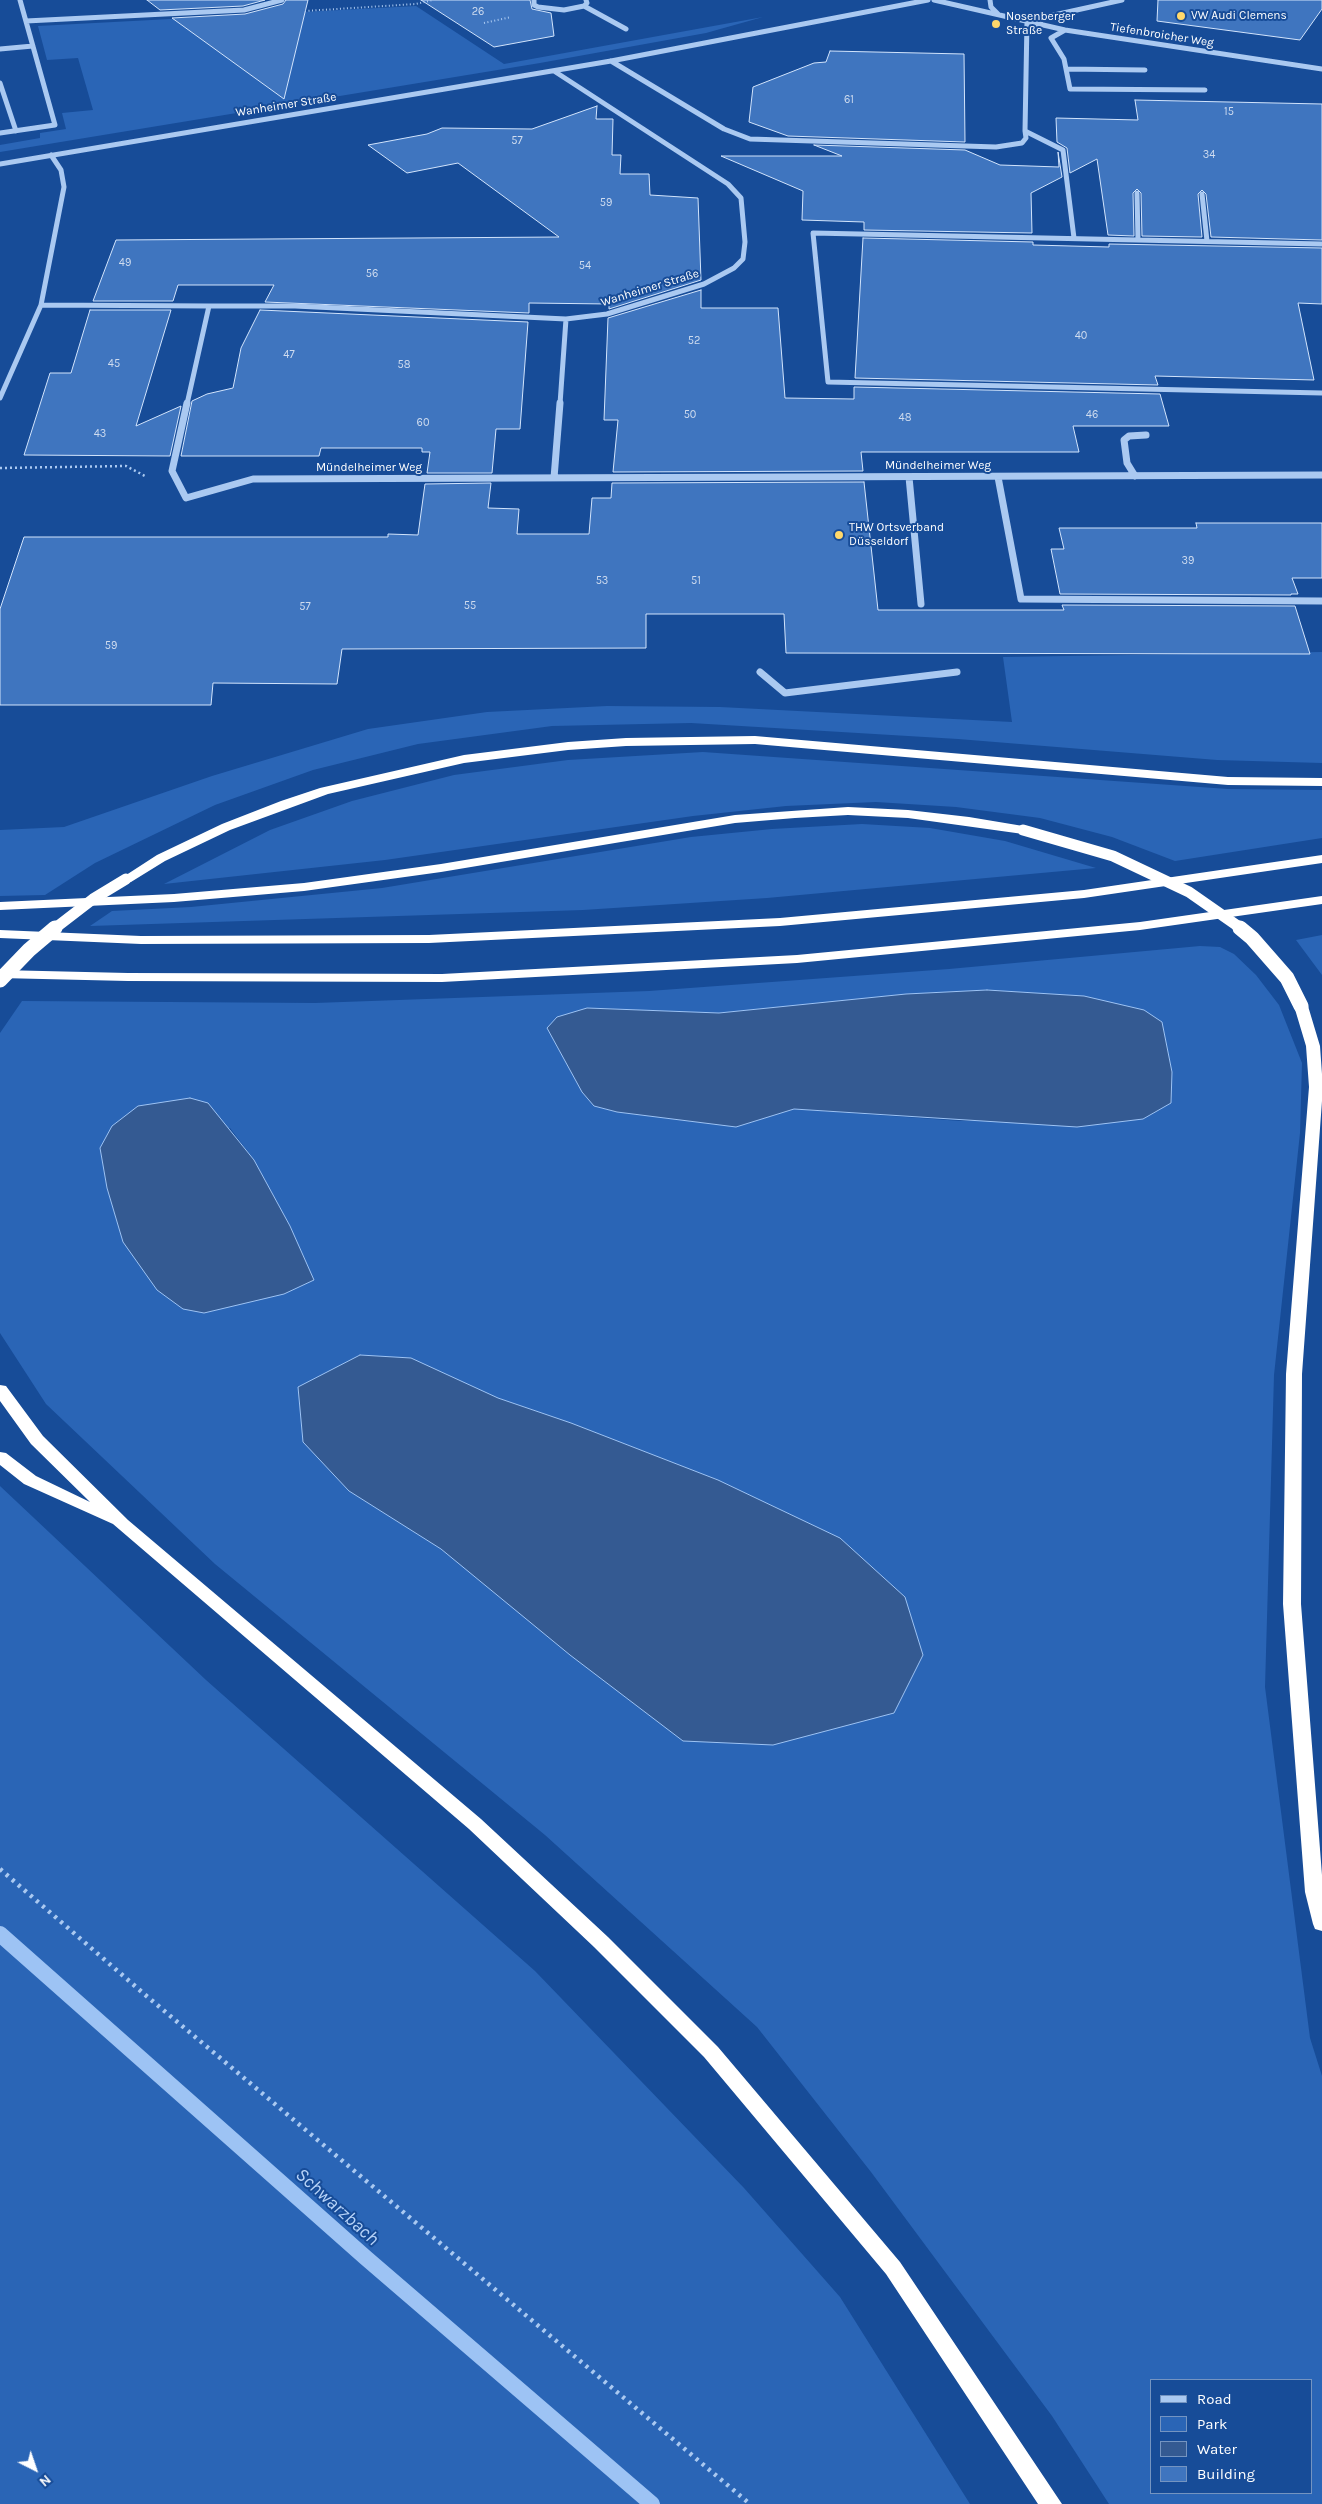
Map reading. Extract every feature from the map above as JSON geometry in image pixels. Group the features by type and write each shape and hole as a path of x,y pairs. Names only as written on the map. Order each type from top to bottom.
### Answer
{"highway":[{"path":"0,980 29,950 93,899 161,858 226,827 324,791 464,759 568,746 626,742 755,740 1228,780 1322,782"},
{"path":"0,906 174,898 304,887 441,868 682,827 795,814 848,811 968,820 1023,830 1113,856 1189,892 1230,920 1252,938 1286,978 1301,1006 1313,1046 1316,1087 1294,1374 1292,1604 1314,1892 1322,1924"},
{"path":"0,934 141,940 429,939 780,922 1084,894 1322,859"},
{"path":"0,974 128,977 442,978 797,959 1140,926 1322,900"},
{"path":"0,1390 38,1440 122,1524 475,1824 602,1942 711,2052 893,2268 1051,2504"},
{"path":"0,1457 30,1480 122,1524"}],"street":[{"path":"0,133 55,125 20,0"},
{"path":"26,21 253,8 282,0"},
{"path":"534,0 534,4 538,7 554,10 574,9 584,6 626,29"},
{"path":"584,6 587,3 586,0"},
{"name":"Wanheimer Straße","path":"0,164 611,61 928,0"},
{"name":"Tiefenbroicher Weg","path":"934,0 1065,30 1322,69"},
{"path":"990,0 991,7 1000,15"},
{"path":"1037,24 1046,18 1122,0"},
{"path":"611,61 724,130 750,139 996,147 1022,143 1026,138 1027,21"},
{"path":"1065,30 1051,38 1064,59 1070,89 1205,90"},
{"path":"0,48 33,48"},
{"path":"1066,69 1145,70"},
{"name":"Wanheimer Straße","path":"40,306 295,306 566,318 607,314 704,284 734,268 743,259 745,242 740,198 728,184 554,71"},
{"path":"0,83 16,131"},
{"path":"1025,131 1063,150 1074,238"},
{"path":"0,398 40,306 64,187 61,170 51,155"},
{"path":"1137,193 1138,240"},
{"path":"1202,194 1207,241"},
{"path":"1322,244 813,233 828,382 1322,393"},
{"path":"186,498 172,471 209,306"},
{"path":"554,478 566,318"},
{"path":"1135,476 1127,464 1124,440 1129,436 1146,435"},
{"name":"Mündelheimer Weg","path":"186,498 254,479 1322,475"},
{"path":"998,477 1021,599 1321,601"},
{"path":"909,478 921,604"},
{"path":"760,672 785,693 957,672"}],"path":[{"path":"253,8 267,13 416,4 433,0"},
{"path":"0,468 126,466 186,498"},
{"path":"0,1869 143,1993 750,2504"}],"green space":[{"path":"416,6 504,64 763,17 706,33 540,63 0,152 0,145 40,138 40,133 66,129 62,113 93,110 78,58 47,60 38,26"},
{"path":"1322,652 1322,763 1217,760 958,739 691,723 552,726 418,744 313,770 215,805 95,863 45,895 0,896 0,830 64,827 212,776 368,729 487,712 607,706 720,707 1012,722 1003,657"},
{"path":"703,752 1228,789 1322,790 1322,838 1175,861 1112,837 1040,818 956,807 876,802 786,806 693,816 385,860 164,884 270,830 352,801 454,775 568,760"},
{"path":"862,824 930,828 1005,841 1096,868 767,898 583,910 90,926 112,911 191,907 382,888 691,837 772,829"},
{"path":"1322,935 1322,975 1296,940"},
{"path":"1200,946 1220,947 1234,954 1256,975 1279,1005 1302,1063 1300,1133 1274,1375 1265,1687 1310,2038 1322,2076 1322,2504 1109,2504 1052,2416 871,2172 757,2027 545,1835 215,1564 46,1404 0,1333 0,1033 22,1001 315,1003 649,991 949,969","holes":["987,990 1084,996 1172,1072 1171,1103 1143,1119 961,1121 794,1109 736,1127 617,1112 594,1106 587,1008 719,1013 906,994","230,1128 254,1160 290,1226 313,1280 123,1242 107,1188 100,1148","498,1398 571,1423 718,1480 840,1538 441,1549 349,1491"]},
{"path":"0,1486 206,1680 535,1971 744,2188 840,2297 970,2504 0,2504"}],"water":[{"path":"987,990 1084,996 1144,1010 1162,1022 1172,1072 1171,1103 1143,1119 1077,1127 794,1109 736,1127 617,1112 594,1106 582,1092 547,1028 557,1017 587,1008 719,1013 906,994"},
{"path":"190,1098 208,1103 254,1160 290,1226 314,1280 284,1294 204,1313 183,1309 157,1290 123,1242 107,1188 100,1148 112,1126 138,1106"},
{"path":"360,1355 411,1358 498,1398 571,1423 718,1480 840,1538 905,1597 923,1655 894,1713 773,1745 683,1741 570,1655 441,1549 349,1491 303,1442 298,1387"}],"building":[{"path":"147,0 265,0 243,6 160,10"},
{"path":"286,0 308,0 284,99 172,18 245,14 283,4"},
{"path":"421,0 530,0 532,9 551,13 554,36 494,47"},
{"path":"1158,0 1322,0 1322,9 1300,40 1157,21"},
{"path":"830,51 964,54 965,142 788,136 749,122 753,87 814,63 826,62"},
{"path":"1135,100 1322,104 1322,240 1211,237 1206,194 1202,190 1198,194 1202,237 1142,236 1141,193 1137,189 1133,193 1134,236 1108,235 1097,159 1070,173 1067,148 1057,142 1056,118 1138,120"},
{"path":"597,106 596,119 613,119 612,155 621,155 620,174 649,174 650,195 698,198 701,280 609,309 609,304 529,303 529,313 265,302 274,285 178,285 173,301 93,301 116,240 559,237 458,163 407,173 368,145 427,134 442,128 532,129"},
{"path":"814,145 965,150 1000,165 1059,167 1058,152 1062,177 1031,193 1032,233 864,230 864,222 802,220 803,191 721,156 842,156"},
{"path":"863,238 1033,242 1033,245 1109,247 1109,244 1322,248 1322,304 1298,303 1314,380 1155,376 1158,385 855,378"},
{"path":"701,290 701,308 778,308 785,398 854,399 854,387 1160,394 1169,426 1073,426 1079,452 861,452 863,471 613,472 618,420 604,420 608,318"},
{"path":"90,310 171,310 136,426 181,406 170,456 24,455 50,373 71,373"},
{"path":"260,310 528,322 520,429 496,429 492,473 427,473 430,452 422,452 422,448 321,448 319,456 181,456 192,401 207,394 233,388 241,348"},
{"path":"864,482 878,610 1064,610 1062,605 1295,606 1310,654 786,653 784,614 646,614 646,648 342,649 337,684 213,683 211,705 0,705 0,609 24,537 388,537 388,534 418,535 425,484 491,483 488,508 519,509 517,534 589,534 592,498 611,498 612,483"},
{"path":"1196,523 1322,523 1322,578 1292,578 1298,594 1291,595 1060,594 1051,549 1064,549 1059,528 1197,528"}],"waterway":[{"name":"Schwarzbach","path":"0,1934 366,2258 652,2504"}],"place":[{"name":"VW Audi Clemens","path":"1181,16"},
{"name":"Nosenberger Straße","path":"996,24"},
{"name":"THW Ortsverband Düsseldorf","path":"839,535"}]}
